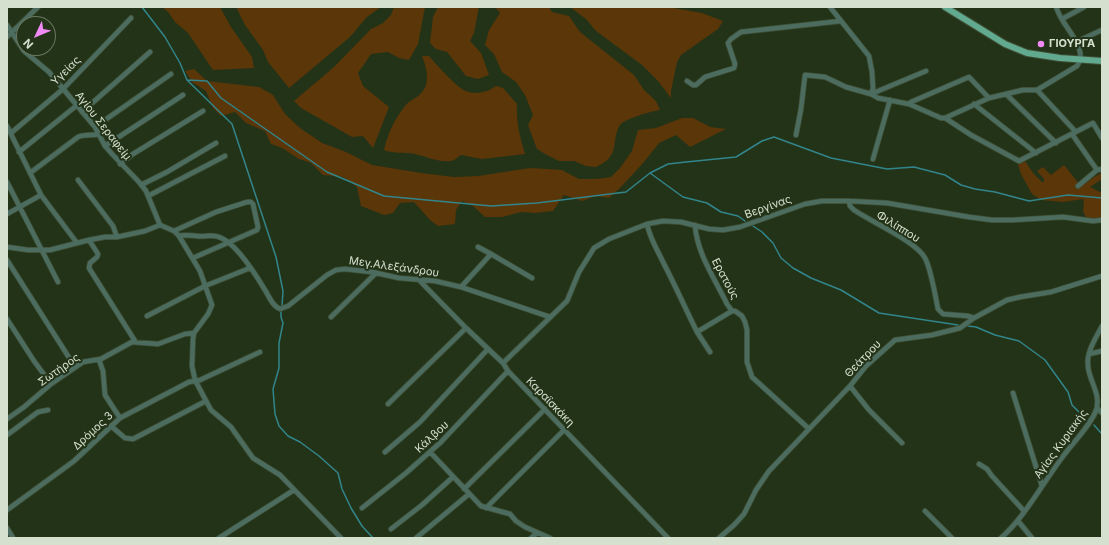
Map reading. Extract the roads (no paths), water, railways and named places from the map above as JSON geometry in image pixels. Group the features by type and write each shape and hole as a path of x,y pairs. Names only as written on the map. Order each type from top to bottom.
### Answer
{"main road":[{"path":"945,7 1005,44 1018,50 1038,56 1102,61"}],"street":[{"path":"7,37 38,7"},
{"path":"830,7 868,56 872,72 873,88 871,94"},
{"path":"945,118 989,98 1023,90 1037,90 1074,68 1081,60 1080,50 1056,7"},
{"path":"1062,19 1084,7"},
{"name":"Υγείας","path":"11,133 62,89 131,18"},
{"path":"687,81 693,85 696,85 705,77 734,68 735,64 728,43 730,39 741,32 841,21"},
{"name":"Αγίου Σεραφείμ","path":"7,25 24,51 49,72 95,127 106,146 120,164 141,185 148,196 160,225"},
{"path":"1076,42 1102,30"},
{"path":"82,112 150,52"},
{"path":"871,94 926,71"},
{"path":"95,127 171,74"},
{"path":"796,135 805,76 825,77 846,87 871,94 878,98 909,104 936,116 945,118 971,135 1019,161 1056,143 1091,123 1094,124 1102,138"},
{"path":"909,104 966,77 971,79 989,98"},
{"path":"1037,90 1073,133 1100,170 1078,186"},
{"path":"1006,94 1056,143"},
{"path":"106,146 183,95"},
{"path":"873,159 890,100"},
{"path":"974,104 1036,153"},
{"path":"19,152 76,106"},
{"path":"120,164 133,154 203,110"},
{"path":"7,126 41,195 77,243"},
{"path":"30,173 78,137 99,134"},
{"path":"141,185 167,172 216,143"},
{"path":"148,196 225,156"},
{"path":"78,180 113,226 117,237"},
{"path":"7,182 58,282"},
{"path":"7,214 41,195"},
{"name":"Βεργίνας","path":"503,363 569,298 579,272 594,248 609,239 647,224 663,221 681,222 716,230 723,230 740,227 805,204 822,201 887,202 992,220 1068,217 1093,221 1102,220"},
{"name":"Φιλίππου","path":"849,201 850,206 854,210 898,235 914,246 925,257 940,312 943,314 968,316 974,318"},
{"path":"174,231 216,212 251,202 253,205 258,230 193,258"},
{"path":"647,224 650,237 697,332 710,352"},
{"path":"7,247 42,251 104,237 117,237 145,231 160,225 174,231 179,236 200,271 212,305 208,314 194,333 193,339 192,366 206,401 211,410 231,427 253,458 280,475 341,538"},
{"name":"Ερατούς","path":"694,225 695,234 701,251 727,304 732,311 735,311 742,316 745,322 747,330 747,362 752,377 808,428"},
{"name":"Μεγ.Αλεξάνδρου","path":"179,236 185,234 215,236 229,243 250,268 277,308 282,309 288,306 326,275 336,270 345,269 399,278 418,279 461,287 550,317"},
{"path":"89,240 98,254 90,263 89,268 134,341 158,344 185,334 194,333"},
{"path":"478,247 532,278"},
{"path":"461,287 491,254"},
{"path":"7,260 75,367"},
{"path":"147,316 205,286 250,268"},
{"path":"331,317 376,273"},
{"name":"Θεάτρου","path":"719,538 744,514 762,480 808,428 850,386 866,366 895,340 932,335 960,328 974,318 1008,300 1051,292 1102,276"},
{"name":"Καραϊσκάκη","path":"418,279 503,363 508,371 668,538"},
{"path":"697,332 732,311"},
{"path":"7,318 34,361 51,384"},
{"name":"Αγίας Κυριακής","path":"1001,538 1018,521 1092,418 1097,408 1096,395 1088,367 1089,354 1102,326"},
{"path":"388,404 466,328"},
{"name":"Σωτήρος","path":"7,419 51,384 83,362 102,359 134,341"},
{"path":"386,452 420,422 488,349"},
{"path":"1089,354 1102,351"},
{"name":"Δρόμος 3","path":"7,510 74,461 120,418 189,382 197,380 260,352"},
{"path":"99,360 103,371 104,395 120,418"},
{"name":"Κάλβου","path":"362,508 406,474 430,452 466,417 508,371"},
{"path":"850,386 869,410 902,443"},
{"path":"1013,392 1042,486"},
{"path":"112,426 125,438 133,439 206,401"},
{"path":"1097,408 1102,413"},
{"path":"464,489 545,409"},
{"path":"7,435 38,412 48,410"},
{"path":"486,508 564,430"},
{"path":"430,452 481,506 510,514 516,521 525,527 550,538"},
{"path":"979,464 988,469 992,476 1024,511"},
{"path":"391,529 422,505 453,477"},
{"path":"219,538 294,490"},
{"path":"416,538 469,494"},
{"path":"925,511 952,538"},
{"path":"1018,521 1032,538"},
{"path":"7,528 13,538"},
{"path":"531,538 537,533"}],"waterway":[{"path":"142,7 165,37 180,63 187,80 232,124 276,257 283,291 282,306"},
{"path":"187,80 207,81 221,98 327,172 384,196 491,206 537,203 626,192 650,173 668,164 736,157 762,141 774,137 831,158 887,169 914,167 945,175 961,185 1029,201 1068,195 1102,198"},
{"path":"650,173 683,197 707,203 721,212 738,216 745,221"},
{"path":"753,226 762,232 773,243 781,258 793,268 811,278 841,290 879,313 958,325"},
{"path":"281,311 283,323 279,343 279,368 273,389 275,414 279,426 288,436 300,442 319,456 338,473 342,489 351,508 362,526 373,538"},
{"path":"968,326 976,327 995,335 1019,341 1045,360 1068,392 1072,405 1085,418"},
{"path":"1094,425 1102,434"}],"place":[{"name":"ΓΙΟΥΡΓΑ","path":"1041,44"}]}
